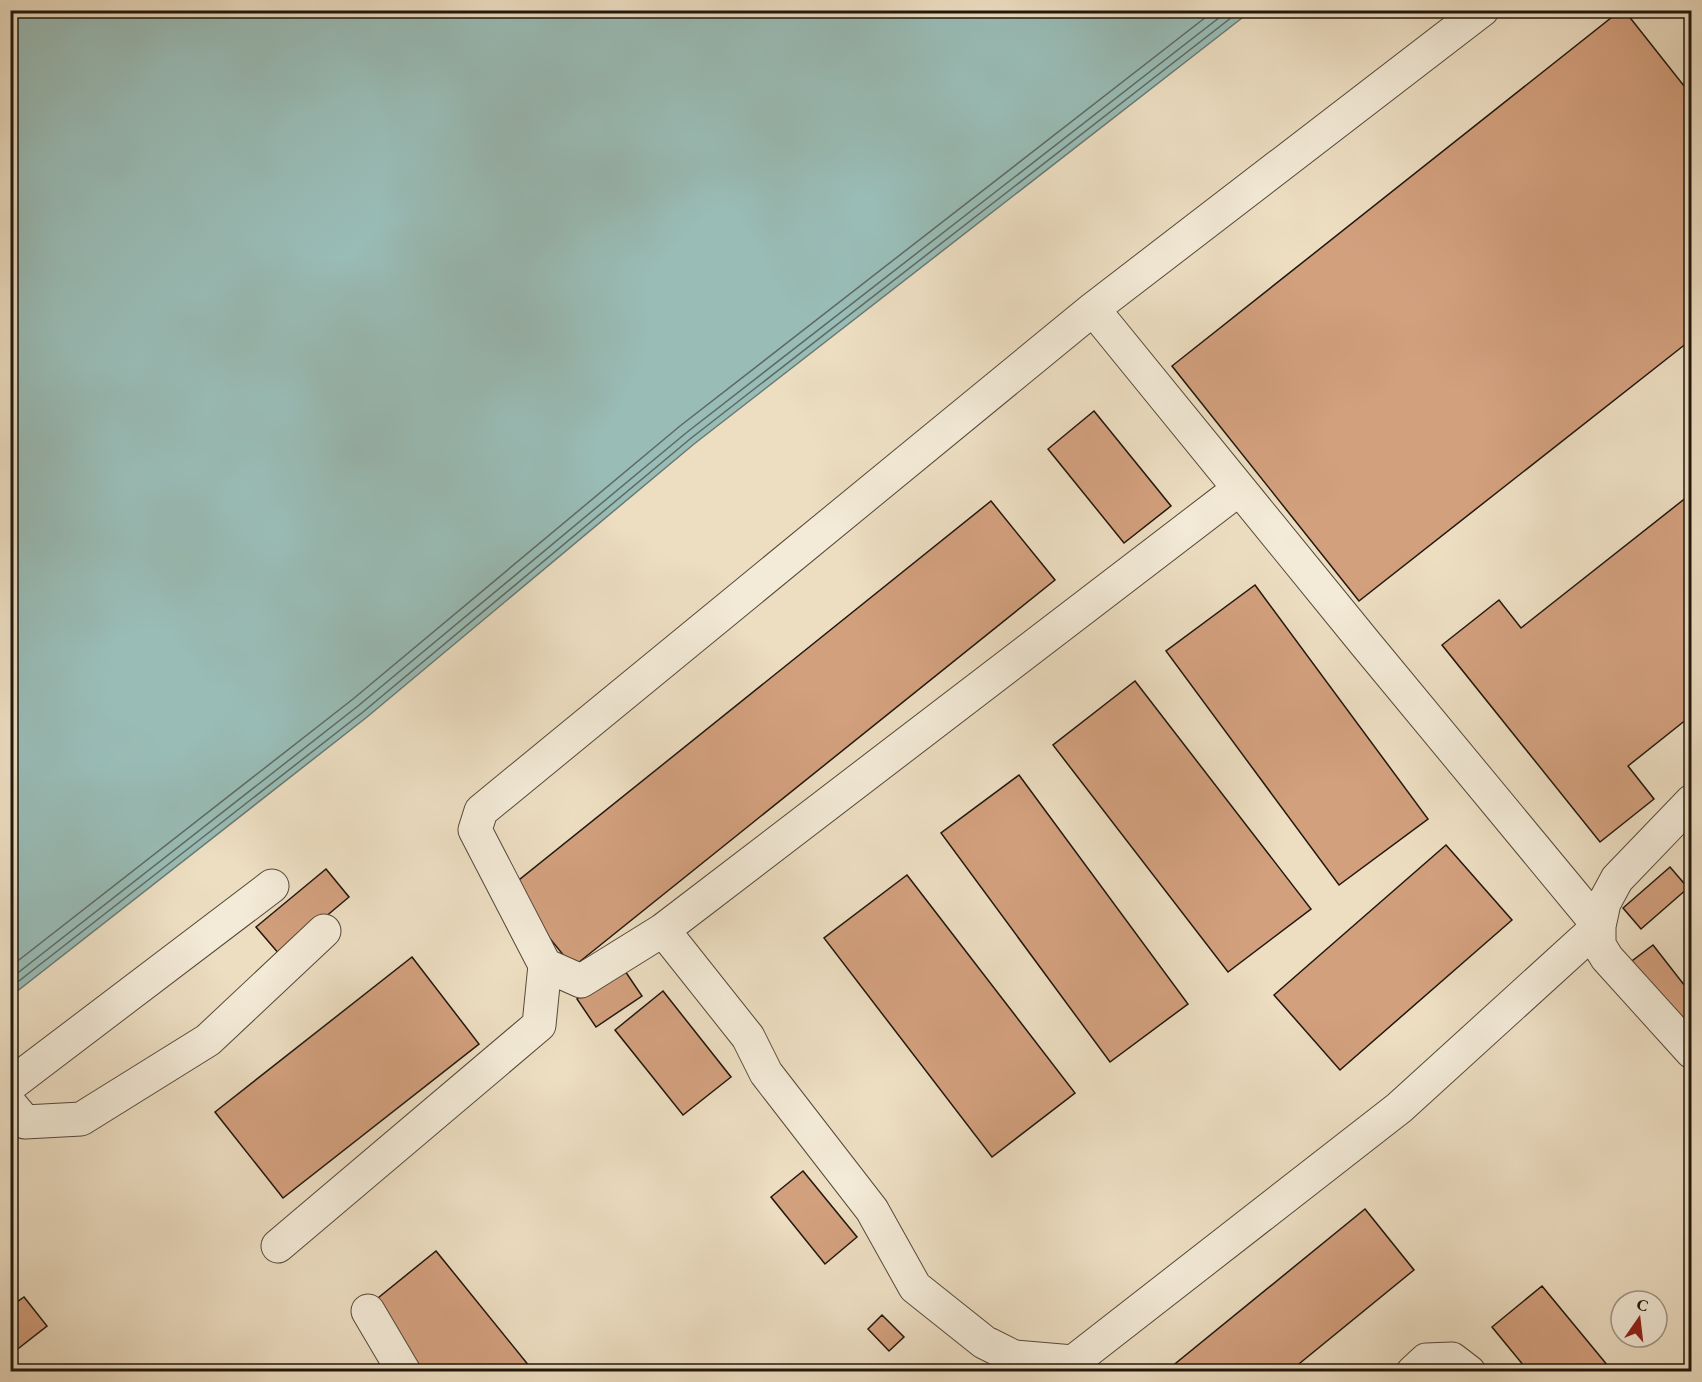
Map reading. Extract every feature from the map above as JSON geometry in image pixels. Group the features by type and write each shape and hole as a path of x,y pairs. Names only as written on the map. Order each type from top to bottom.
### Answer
{"street":[{"path":"278,1246 539,1025 545,965 475,830 481,811 1093,309 1482,10"},
{"path":"1093,309 1599,926"},
{"path":"545,965 581,981 663,930 1239,489"},
{"path":"1692,801 1617,879 1604,903 1599,926 1599,945 1607,958 1692,1052"},
{"path":"10,1085 272,886"},
{"path":"663,930 748,1037 766,1073 872,1209 915,1287 984,1342 1014,1357 1073,1362 1399,1108 1599,926"},
{"path":"10,1104 25,1122 81,1119 208,1040 324,931"},
{"path":"368,1311 404,1371"},
{"path":"1413,1371 1426,1360 1452,1359 1469,1371"}],"water":[{"path":"11,10 1251,11 694,444 367,717 11,996"}],"building":[{"path":"1621,10 1624,10 1692,96 1692,339 1359,601 1172,366"},
{"path":"1094,411 1171,506 1124,543 1048,449"},
{"path":"1692,493 1692,715 1628,766 1654,799 1600,842 1442,645 1499,600 1521,628"},
{"path":"991,501 1055,580 573,967 509,888"},
{"path":"1255,585 1428,819 1339,885 1166,651"},
{"path":"1135,681 1311,909 1228,972 1053,745"},
{"path":"1019,775 1188,1004 1110,1062 941,833"},
{"path":"1446,845 1512,920 1340,1070 1274,995"},
{"path":"1670,867 1688,888 1641,929 1623,908"},
{"path":"326,869 349,897 280,955 256,927"},
{"path":"907,875 1075,1093 992,1157 824,938"},
{"path":"1653,945 1692,995 1692,1039 1632,961"},
{"path":"412,957 479,1044 283,1198 215,1112"},
{"path":"623,968 642,996 596,1027 577,999"},
{"path":"663,991 731,1077 683,1115 615,1030"},
{"path":"803,1171 857,1237 825,1264 771,1197"},
{"path":"1365,1209 1414,1270 1289,1372 1165,1372"},
{"path":"436,1251 534,1372 421,1372 368,1306"},
{"path":"1542,1286 1613,1372 1529,1372 1492,1327"},
{"path":"24,1297 47,1326 10,1355 10,1307"},
{"path":"882,1315 904,1337 889,1351 868,1329"}]}
